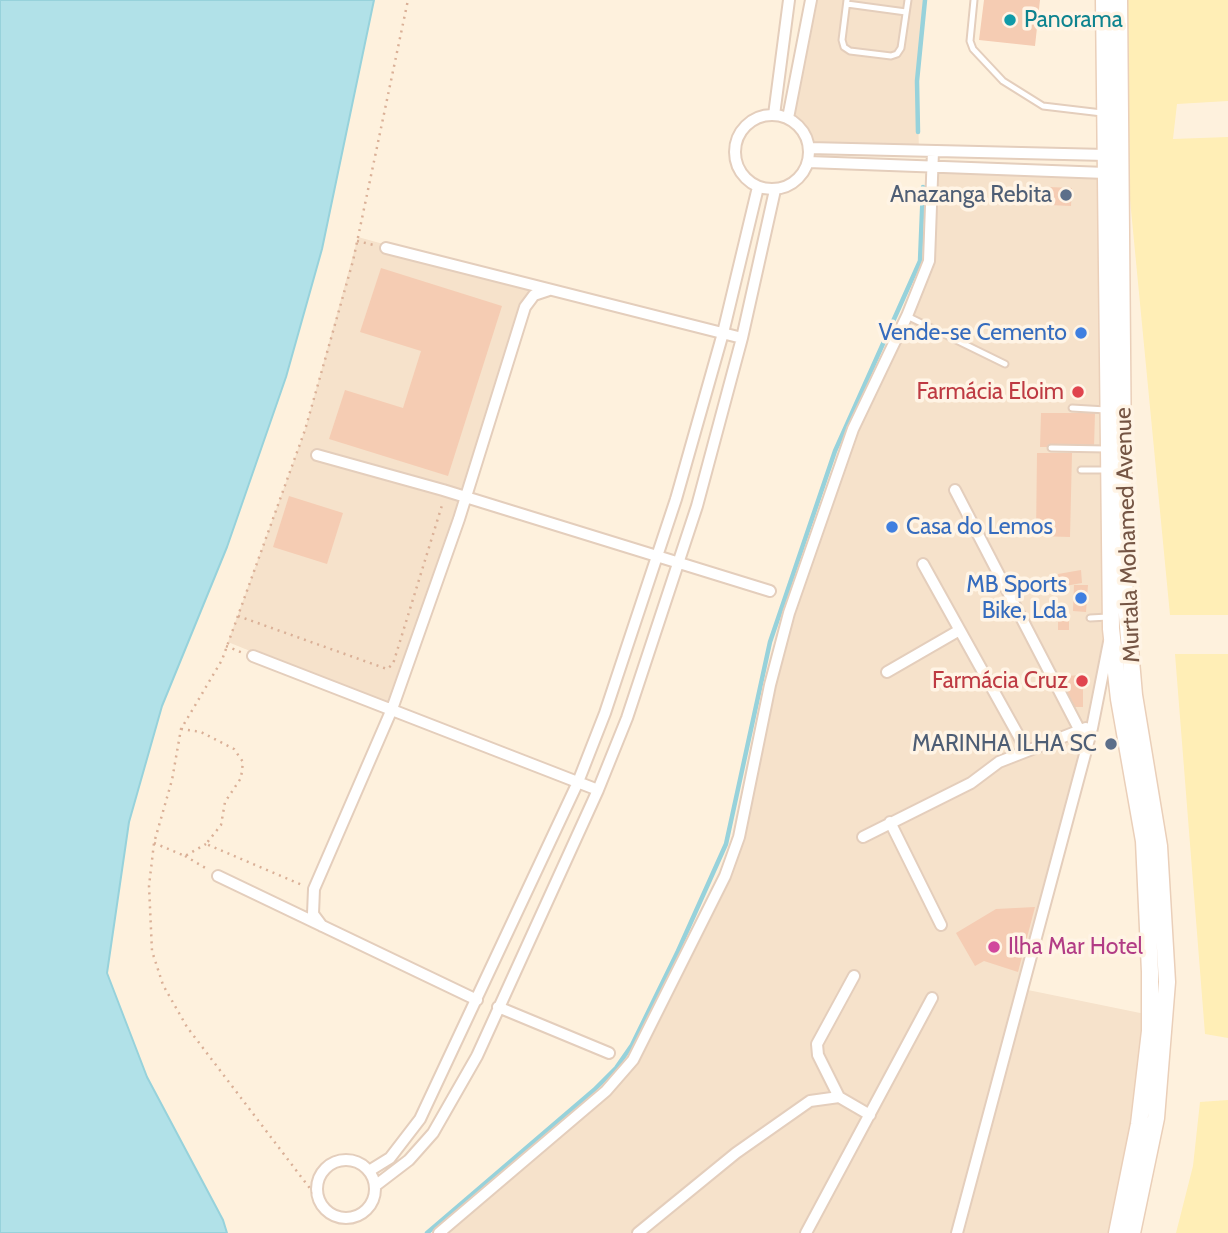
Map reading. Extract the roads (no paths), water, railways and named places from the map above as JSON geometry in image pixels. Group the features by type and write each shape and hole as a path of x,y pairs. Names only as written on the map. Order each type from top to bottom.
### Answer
{"street":[{"path":"774,115 789,0"},
{"path":"788,118 811,0"},
{"name":"Murtala Mohamed Avenue","path":"1104,0 1111,623 1114,665 1144,841 1150,972 1150,1031 1139,1124 1117,1233"},
{"name":"Murtala Mohamed Avenue","path":"1119,0 1124,580 1134,695 1159,846 1167,982 1156,1118 1132,1233"},
{"path":"774,115 788,118 803,131 809,148 808,162 792,184 775,190 758,187 740,173 734,150 743,129 751,121 774,115"},
{"path":"809,148 1106,155"},
{"path":"439,1233 606,1091 645,1042 733,857 789,613 853,429 907,316 929,261 933,151"},
{"path":"808,162 1106,173"},
{"path":"369,1171 390,1158 414,1129 578,782 605,713 657,557 723,333 758,187"},
{"path":"376,1186 408,1160 433,1133 477,1056 598,790 627,718 679,564 742,338 775,190"},
{"path":"386,248 742,338"},
{"path":"322,926 313,914 313,890 392,709 466,497 525,307 534,295 550,290"},
{"path":"317,455 447,491 770,591"},
{"path":"955,490 1079,729"},
{"path":"923,564 1027,751"},
{"path":"957,1233 1092,728 1111,623"},
{"path":"887,672 958,631"},
{"path":"253,656 598,790"},
{"path":"863,836 971,783 999,762 1079,729 1092,728"},
{"path":"890,822 941,925"},
{"path":"218,876 477,1000"},
{"path":"854,976 817,1044 821,1061 839,1097 870,1115"},
{"path":"806,1233 932,998"},
{"path":"498,1007 608,1053"},
{"path":"638,1233 737,1153 810,1101 839,1097"},
{"path":"349,1160 369,1171 376,1186 372,1204 366,1212 348,1219 330,1214 318,1199 318,1180 330,1164 349,1160"}],"lane":[{"path":"906,12 847,2 842,40 850,51 897,54 906,12 908,0"},
{"path":"974,0 970,41 973,49 1003,81 1043,106 1105,113"},
{"path":"907,316 1005,363"},
{"path":"1072,408 1109,410"},
{"path":"1051,448 1109,449"},
{"path":"1081,470 1109,470"},
{"path":"1090,618 1111,623"}],"water":[{"path":"0,0 374,0 322,249 286,377 227,547 162,706 129,822 107,973 147,1077 223,1220 227,1233 0,1233"}],"waterway":[{"path":"918,132 917,81 925,0"},
{"path":"427,1233 594,1090 616,1068 632,1045 678,951 726,844 770,642 835,451 920,261 923,187"}],"place":[{"name":"Panorama","path":"1010,20"},
{"name":"Anazanga Rebita","path":"1066,195"},
{"name":"Vende-se Cemento","path":"1081,333"},
{"name":"Farmácia Eloim","path":"1078,392"},
{"name":"Casa do Lemos","path":"892,527"},
{"name":"MB Sports Bike, Lda","path":"1081,598"},
{"name":"Farmácia Cruz","path":"1082,681"},
{"name":"MARINHA ILHA SC","path":"1111,744"},
{"name":"Ilha Mar Hotel","path":"994,947"}]}
